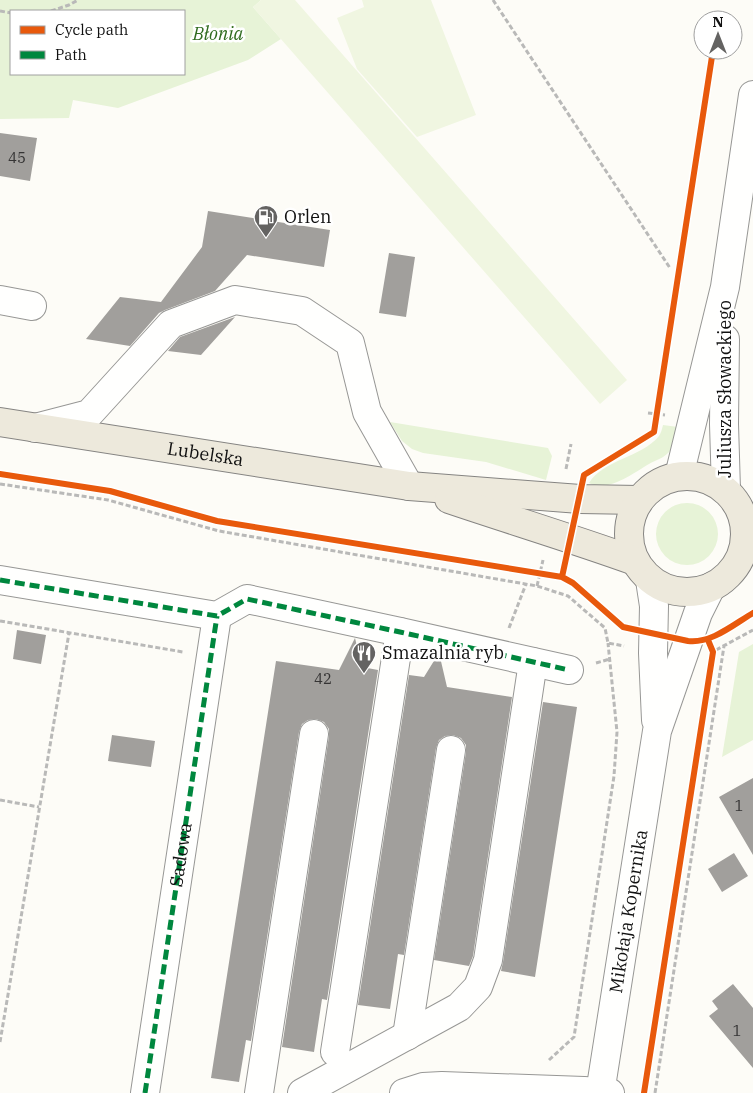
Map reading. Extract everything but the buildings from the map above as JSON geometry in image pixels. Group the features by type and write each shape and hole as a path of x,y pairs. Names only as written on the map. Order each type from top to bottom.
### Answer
{"main road":[{"name":"Lubelska","path":"0,422 409,486 580,499 639,500"},
{"path":"679,476 696,476 712,481 726,490 748,517 742,554 732,576 696,592 680,592 664,588 643,571 629,546 628,530 632,514 639,500 650,488 664,480 679,476"},
{"name":"Lubelska","path":"409,486 570,538 643,571"}],"street":[{"name":"Juliusza Słowackiego","path":"679,476 725,287 753,95"},
{"name":"Juliusza Słowackiego","path":"725,287 724,424 726,490"},
{"path":"0,300 32,306"},
{"path":"35,428 89,414 171,324 235,300 302,311 350,343 367,412 409,486"},
{"name":"Mikołaja Kopernika","path":"643,571 654,606 653,653 657,731"},
{"name":"Mikołaja Kopernika","path":"603,1093 657,731 698,614 732,576"},
{"path":"0,580 216,616 247,599 570,670"},
{"name":"Sadowa","path":"145,1093 216,616"},
{"path":"335,1052 400,632"},
{"path":"302,1093 459,1007 478,987 488,960 533,662"},
{"path":"259,1093 314,734"},
{"path":"407,1036 451,750"},
{"path":"404,1093 424,1087 442,1086 603,1093"}],"path":[{"path":"54,10 78,0"},
{"path":"494,0 670,268"},
{"path":"656,423 659,404"},
{"path":"0,484 108,500 219,531 537,586 568,596 605,628 616,732 614,776 574,1037 535,1074 535,1089"},
{"path":"530,572 547,574"},
{"path":"499,654 526,584"},
{"path":"0,621 210,657"},
{"path":"688,641 708,640 713,652 753,630"},
{"path":"0,1042 69,633"},
{"path":"608,643 653,653"},
{"path":"655,1093 724,646"},
{"path":"0,800 39,807"}],"green space":[{"name":"Błonia","path":"0,0 261,0 253,7 281,39 248,60 118,108 73,100 69,118 0,119"},
{"path":"261,0 295,0 627,380 600,404 253,7"},
{"path":"362,0 431,0 476,115 417,137 357,69 337,18 364,7"},
{"path":"390,422 548,448 552,456 546,480 486,462 423,453 412,449 402,441"},
{"path":"663,425 678,427 673,446 665,456 612,484 596,486 589,483 596,475 613,463 643,449 651,443 659,436"},
{"path":"681,503 693,503 709,512 716,522 718,534 716,546 709,556 693,565 681,565 670,560 661,551 656,540 656,528 661,517 670,508"},
{"path":"753,644 753,740 722,757 739,652"}],"marked path":[{"path":"0,580 217,616 247,599 569,670"},
{"path":"145,1093 217,616"}],"cycle path":[{"path":"562,577 584,475 654,432 711,60"},
{"path":"0,474 110,491 217,521 562,577 573,583 623,627 688,641 697,641 714,636 753,613"},
{"path":"644,1093 713,652 708,640"}],"place":[{"name":"Orlen","path":"266,238"},
{"name":"Smazalnia ryb","path":"364,674"}]}
